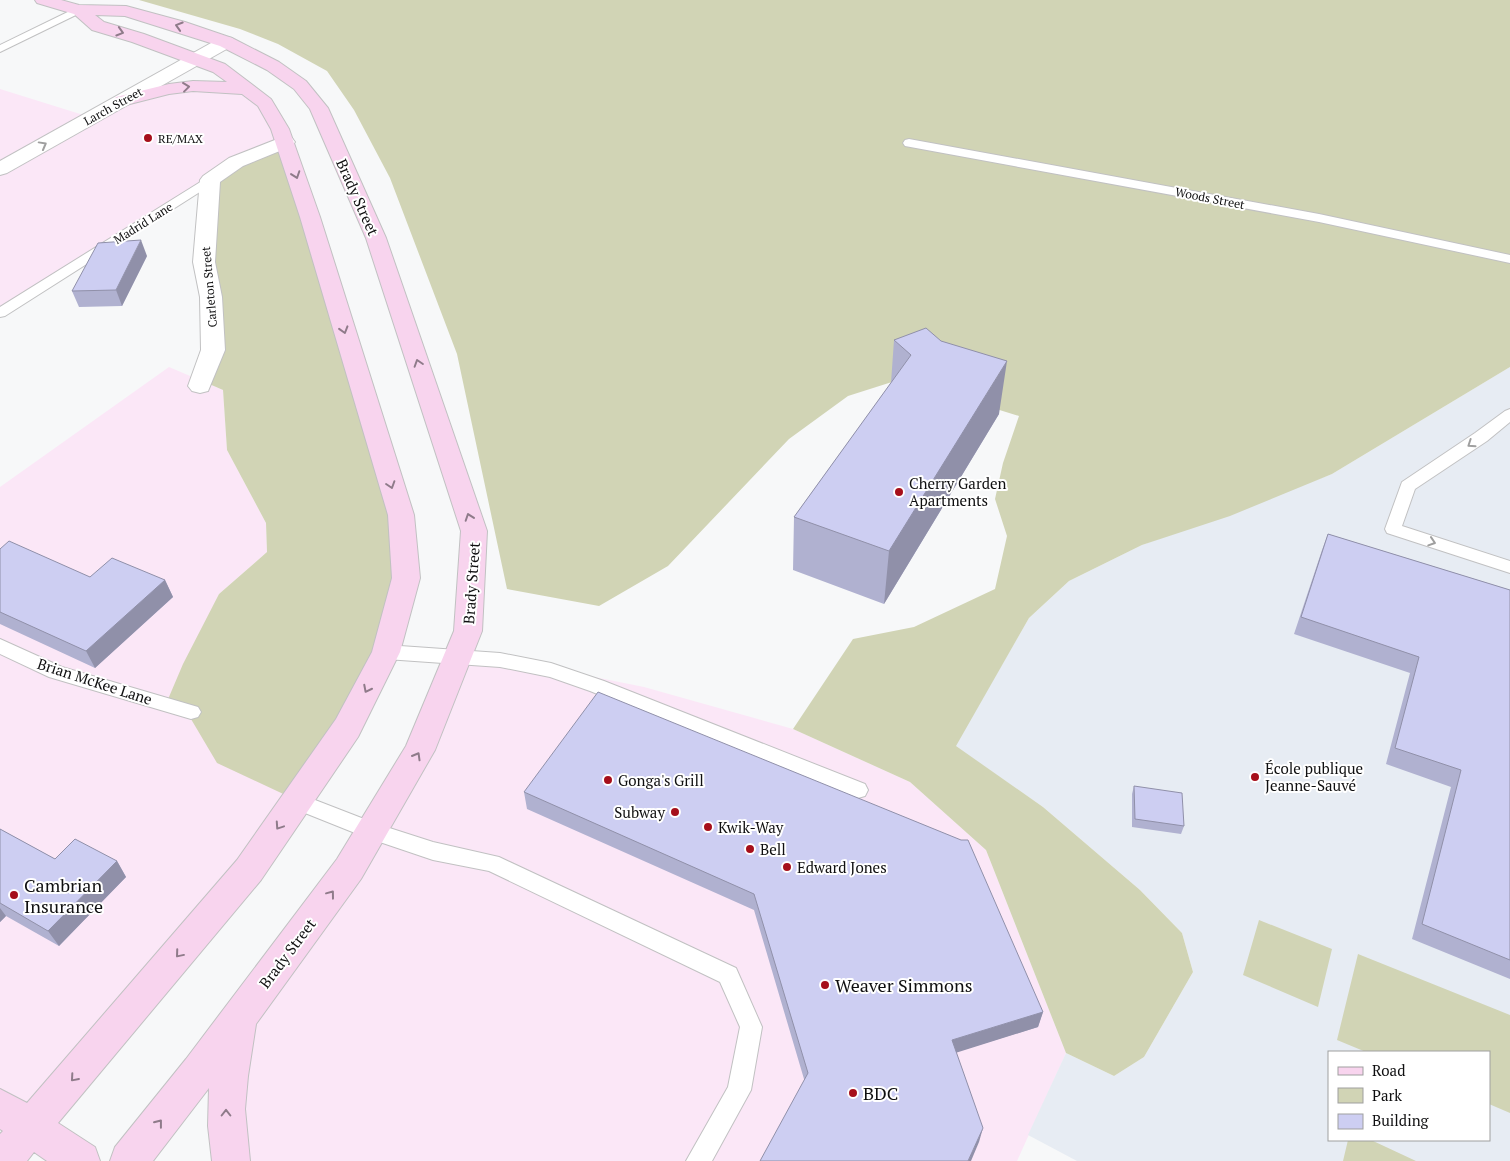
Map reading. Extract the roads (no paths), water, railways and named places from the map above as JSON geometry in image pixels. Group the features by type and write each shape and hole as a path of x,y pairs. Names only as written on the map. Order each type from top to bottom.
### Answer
{"main road":[{"name":"Brady Street","path":"42,0 78,10 126,11 179,26 226,42 273,66 300,85 318,108 376,238 474,531 468,631 420,750 349,869 199,1072 129,1161"},
{"name":"Brady Street","path":"2,1161 249,870 348,728 386,652 406,578 401,515 310,217 280,129 265,103 219,68 98,26 78,10"},
{"path":"122,101 169,89 193,86 247,89"},
{"path":"231,1161 226,1138 227,1086 239,1018"},
{"path":"0,1107 81,1161"}],"street":[{"name":"Larch Street","path":"0,169 226,42"},
{"path":"210,180 236,162 285,142"},
{"name":"Carleton Street","path":"200,386 213,350 211,298 204,262 210,180"}],"lane":[{"path":"0,48 78,10"},
{"name":"Woods Street","path":"909,143 1028,163 1319,218 1510,259"},
{"name":"Madrid Lane","path":"0,313 210,180"},
{"path":"1510,414 1481,437 1408,486 1394,529 1510,567"},
{"name":"Brian McKee Lane","path":"0,646 56,672 191,712"},
{"path":"386,652 500,660 551,670 606,689 858,790"},
{"path":"297,801 372,831 433,851 492,863 728,975 751,1027 739,1090 698,1161"}],"place":[{"name":"RE/MAX","path":"148,138"},
{"name":"Cherry Garden Apartments","path":"899,492"},
{"name":"École publique Jeanne-Sauvé","path":"1255,777"},
{"name":"Gonga's Grill","path":"608,780"},
{"name":"Subway","path":"675,812"},
{"name":"Kwik-Way","path":"708,827"},
{"name":"Bell","path":"750,849"},
{"name":"Edward Jones","path":"787,867"},
{"name":"Cambrian Insurance","path":"14,895"},
{"name":"Weaver Simmons","path":"825,985"},
{"name":"BDC","path":"853,1093"}]}
